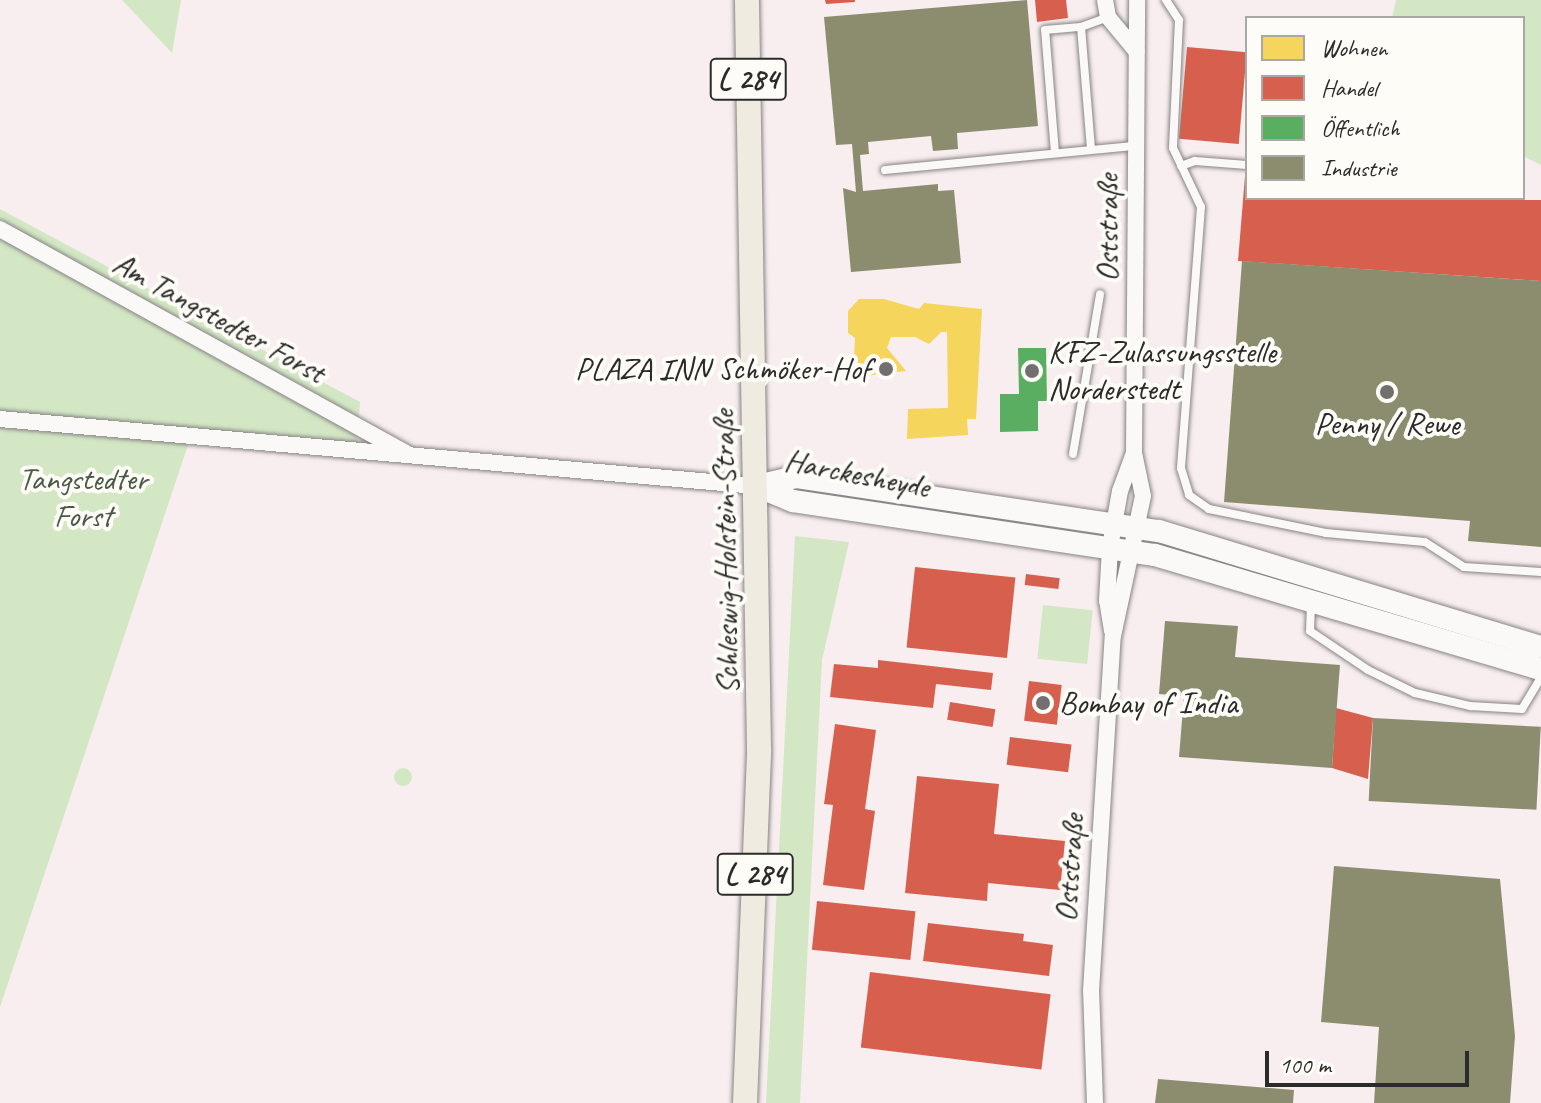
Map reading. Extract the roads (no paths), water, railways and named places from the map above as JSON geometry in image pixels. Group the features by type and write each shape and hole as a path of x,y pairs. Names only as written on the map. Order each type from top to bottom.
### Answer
{"main road":[{"name":"Schleswig-Holstein-Straße","path":"745,1103 759,749 747,0"},
{"name":"Harckesheyde","path":"757,486 796,477 1138,527 1540,645"},
{"name":"Harckesheyde","path":"757,486 793,501 1134,551 1311,599 1541,669"}],"street":[{"name":"Oststraße","path":"1095,1103 1091,991 1113,636 1134,551 1143,496 1134,453 1137,52 1141,2"},
{"path":"1104,5 1137,52"},
{"name":"Am Tangstedter Forst","path":"0,229 410,456"},
{"name":"Am Tangstedter Forst","path":"0,419 757,486"},
{"name":"Oststraße","path":"1113,636 1107,601 1110,547 1134,453"}],"lane":[{"path":"1166,0 1179,20 1172,138 1181,166 1201,207 1181,468 1194,502 1215,511 1326,533 1425,542 1464,567 1541,572"},
{"path":"1055,153 1045,30 1081,27 1104,5"},
{"path":"1081,27 1091,149"},
{"path":"885,170 1137,146"},
{"path":"1181,166 1195,161 1245,165"},
{"path":"1073,454 1100,294"},
{"path":"1311,599 1310,631 1368,670 1415,693 1470,706 1522,709 1541,677"}],"place":[{"name":"PLAZA INN Schmöker-Hof","path":"886,369"},
{"name":"KFZ-Zulassungsstelle Norderstedt","path":"1032,371"},
{"name":"Penny / Rewe","path":"1387,392"},
{"name":"Bombay of India","path":"1043,703"}],"park label":[{"name":"Tangstedter Forst","path":"83,498"}]}
